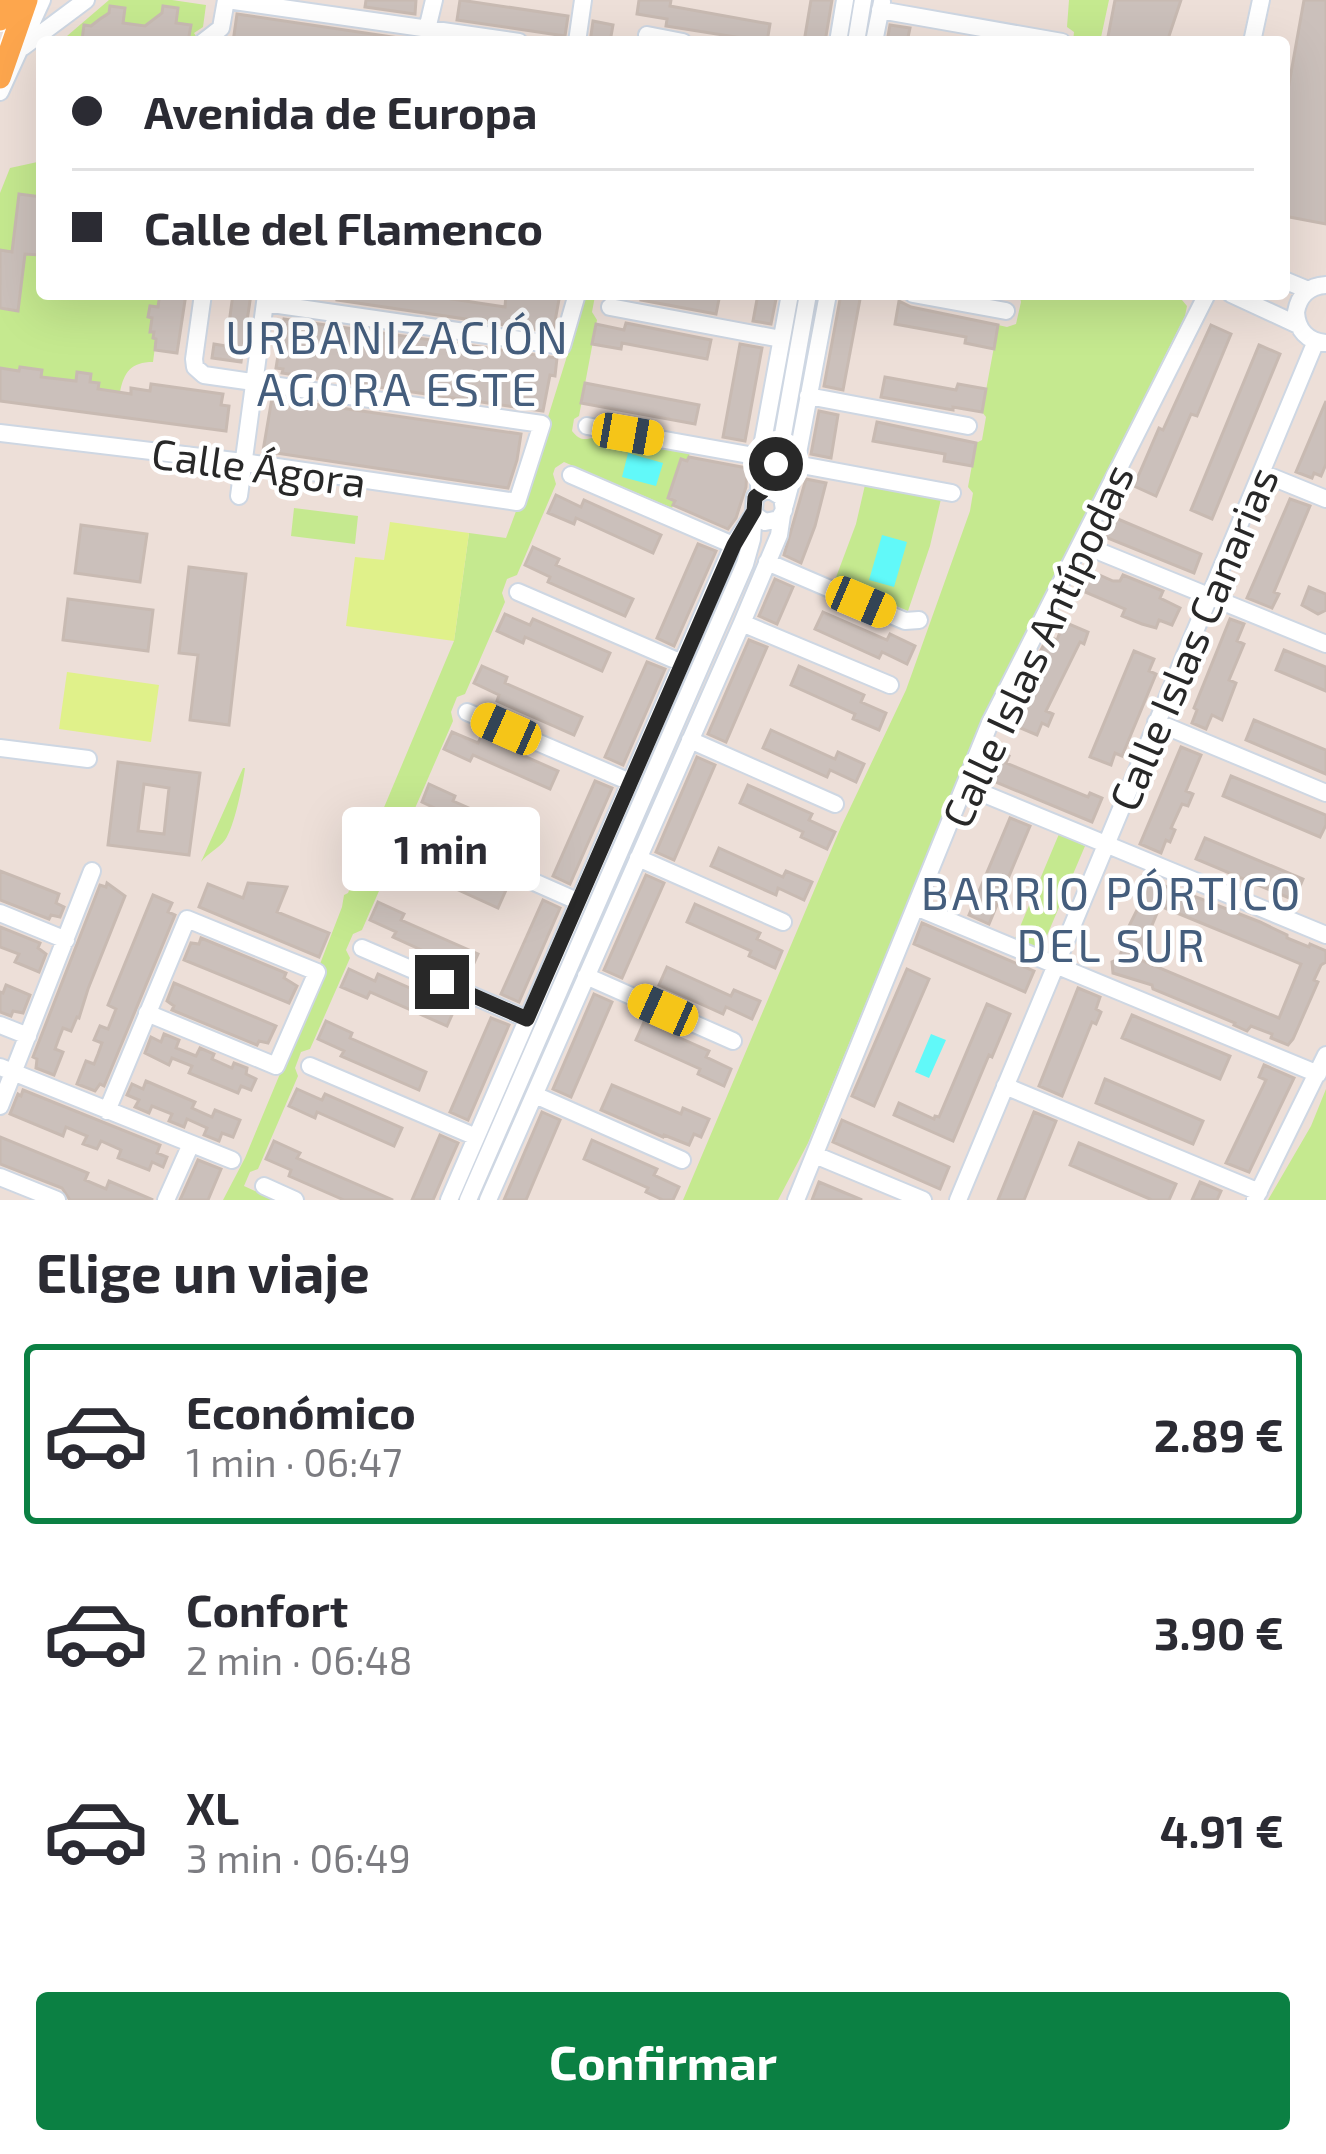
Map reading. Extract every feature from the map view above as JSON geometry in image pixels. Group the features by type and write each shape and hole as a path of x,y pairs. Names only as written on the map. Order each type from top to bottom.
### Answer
{"main road":[{"path":"0,20 8,0"},
{"path":"0,78 27,0"}],"street":[{"path":"0,92 42,0"},
{"path":"37,36 86,0"},
{"path":"211,36 221,28 226,0 425,34 434,0"},
{"path":"578,36 583,0"},
{"path":"839,36 845,0"},
{"path":"857,36 863,0"},
{"path":"1253,36 1261,0"},
{"path":"875,36 881,5 1032,36"},
{"path":"646,35 651,36"},
{"path":"22,47 36,37"},
{"path":"1298,325 1297,306 1317,288"},
{"path":"202,300 195,367 204,375 253,382"},
{"path":"238,496 265,300"},
{"path":"277,300 562,346 575,300"},
{"path":"472,1198 678,714 710,600 776,464 790,386 790,300"},
{"path":"745,564 771,399 806,300"},
{"path":"449,1200 656,724 718,623 745,564 781,510 796,464 827,300"},
{"path":"948,300 1006,310"},
{"name":"Calle Islas Antípodas","path":"796,1200 990,723 1202,300"},
{"path":"1245,300 1298,325 1306,336 1321,342"},
{"path":"610,307 790,344 820,337"},
{"name":"Calle Islas Canarias","path":"958,1200 1156,722 1321,342"},
{"name":"Calle Ágora","path":"0,433 518,502 542,424 253,382"},
{"path":"771,399 790,386"},
{"path":"808,396 968,426"},
{"path":"586,426 760,457"},
{"path":"472,1198 512,1144 779,535 782,440"},
{"path":"796,464 952,493"},
{"path":"1262,473 1326,499"},
{"path":"571,475 734,545"},
{"path":"757,503 773,490 781,510"},
{"path":"757,503 762,520 781,510"},
{"path":"1081,544 1326,644"},
{"path":"767,562 905,621 920,620"},
{"path":"518,592 688,669 721,668"},
{"path":"710,600 718,623"},
{"path":"742,623 890,686"},
{"path":"467,712 630,782"},
{"path":"656,724 678,714"},
{"path":"1156,722 1326,793"},
{"path":"690,740 835,804"},
{"path":"0,748 88,759"},
{"path":"654,772 662,807"},
{"path":"965,786 1326,935"},
{"path":"416,830 577,901"},
{"path":"610,831 617,857"},
{"path":"638,858 783,922"},
{"path":"0,1106 7,1070 28,1036 92,871"},
{"path":"916,907 1318,1073"},
{"path":"592,914 616,908"},
{"path":"0,913 66,940"},
{"path":"107,1111 147,1013 187,919 317,972 276,1066 147,1013"},
{"path":"362,948 527,1019"},
{"path":"550,966 572,957"},
{"path":"586,976 733,1041"},
{"path":"550,1010 560,1036"},
{"path":"0,1025 28,1036"},
{"path":"1005,1086 1257,1196 1326,1055"},
{"path":"310,1066 476,1137"},
{"path":"7,1070 232,1160"},
{"path":"504,1076 511,1101"},
{"path":"535,1094 682,1160"},
{"path":"166,1200 191,1144"},
{"path":"488,1156 512,1144"},
{"path":"815,1155 922,1200"},
{"path":"0,1178 57,1200"},
{"path":"263,1186 295,1200"}],"green space":[{"path":"109,0 206,5 203,27 196,36 67,36"},
{"path":"1069,0 1109,0 1101,36 1074,36 1067,27"},
{"path":"36,162 36,300 159,300 148,316 156,339 153,362 130,370 120,392 98,389 98,383 77,373 76,381 41,377 42,370 21,367 0,374 0,193 10,168"},
{"path":"579,300 594,300 592,312 597,320 572,431 582,439 691,451 687,461 681,460 669,498 675,501 672,508 564,462 555,468 556,484 517,575 507,579 502,593 505,602 465,694 457,697 453,721 362,930 353,934 346,950 350,958 310,1049 301,1052 295,1068 298,1076 258,1169 250,1172 244,1186 275,1200 223,1200 324,968 320,964 344,895 454,641 469,533 506,538 549,423 582,308"},
{"path":"1182,300 1187,306 985,714 808,1143 778,1200 683,1200 841,827 906,690 970,511 973,493 968,487 976,443 982,440 986,417 982,412 998,325 1016,324 1021,302"},
{"path":"865,485 941,499 908,611 835,580"},
{"path":"294,508 358,516 355,544 291,536"},
{"path":"390,522 469,533 454,641 346,626 355,557 384,560"},
{"path":"67,672 159,685 151,742 59,729"},
{"path":"243,768 228,834 201,862"},
{"path":"1059,834 1085,846 1040,952 1014,941"},
{"path":"1326,1089 1326,1200 1268,1200 1311,1126"}],"water":[{"path":"628,453 663,463 656,486 622,477"},
{"path":"882,535 907,542 894,587 869,580"},
{"path":"931,1034 946,1040 929,1078 915,1072"}],"building":[{"path":"366,0 416,0 415,14 365,7"},
{"path":"460,0 568,16 565,36 457,20"},
{"path":"639,0 671,0 670,6 770,24 768,36 729,36 666,26 667,19 637,14"},
{"path":"811,0 832,0 826,36 805,36"},
{"path":"1115,0 1181,0 1169,36 1108,36"},
{"path":"1304,0 1326,0 1326,224 1290,217 1290,78"},
{"path":"110,6 125,8 123,23 145,26 162,13 163,6 178,8 176,23 191,25 189,36 83,36 84,25 91,26 109,13"},
{"path":"237,14 386,36 234,36"},
{"path":"593,21 613,25 611,36 591,36"},
{"path":"890,25 910,28 908,36 888,36"},
{"path":"19,194 36,196 36,255 25,254 18,311 0,308 0,250 12,252"},
{"path":"159,300 185,300 177,353 155,350 152,318 148,317 150,306 158,307"},
{"path":"232,300 250,300 241,362 212,358 214,344 226,346"},
{"path":"337,300 459,300 505,307 506,300 559,300 553,332"},
{"path":"641,300 719,300 716,314"},
{"path":"757,300 776,300 771,324 753,321"},
{"path":"840,300 860,300 843,390 824,386"},
{"path":"899,301 998,325 994,349 965,343 966,337 895,324"},
{"path":"284,319 557,358 555,376 550,375 543,411 282,373 283,369 276,368"},
{"path":"626,323 711,340 707,359 622,343 621,349 592,344 596,324 624,330"},
{"path":"1211,325 1231,334 1156,496 1134,486"},
{"path":"740,344 762,348 745,441 723,437"},
{"path":"1259,345 1280,354 1212,519 1191,510"},
{"path":"20,367 42,370 41,377 76,381 77,372 91,374 90,382 99,383 98,389 131,394 131,388 150,391 151,384 223,394 221,405 229,406 226,431 0,401 0,368 19,371"},
{"path":"885,377 956,390 958,384 986,389 982,412 881,397"},
{"path":"585,383 699,405 695,424 581,403"},
{"path":"272,398 521,434 517,460 508,488 263,451"},
{"path":"1326,401 1326,464 1321,476 1314,473 1312,478 1296,472"},
{"path":"819,411 838,415 831,458 811,454"},
{"path":"877,422 976,443 972,466 944,461 945,454 873,441"},
{"path":"681,459 747,468 746,487 728,529 673,505 675,501 668,498"},
{"path":"806,479 826,483 801,563 784,555"},
{"path":"556,495 581,507 584,500 661,535 653,553 576,518 574,524 548,513"},
{"path":"1290,499 1310,506 1274,592 1279,594 1272,608 1247,598"},
{"path":"1113,517 1201,554 1194,573 1105,537"},
{"path":"81,525 147,534 140,582 75,573"},
{"path":"698,544 716,551 674,646 657,638"},
{"path":"533,547 559,559 556,565 633,599 625,616 548,582 550,577 525,565"},
{"path":"189,567 246,574 229,725 190,720 198,655 179,653"},
{"path":"1086,569 1113,581 1120,581 1123,575 1163,591 1160,598 1180,608 1172,625 1159,620 1156,628 1142,624 1122,616 1125,609 1078,589"},
{"path":"775,579 793,587 777,624 759,616"},
{"path":"1309,587 1326,594 1326,610 1318,614 1302,605"},
{"path":"68,599 153,610 148,651 63,640"},
{"path":"823,612 887,640 890,634 915,646 907,664 882,652 879,658 815,629"},
{"path":"505,614 530,625 533,619 610,653 602,671 525,637 523,643 497,631"},
{"path":"1230,619 1244,624 1237,641 1244,644 1229,680 1236,683 1222,720 1212,715 1206,729 1192,723 1194,708"},
{"path":"1064,622 1088,632 1046,711 1053,714 1048,726 1042,723 1037,735 1018,727 1023,715 1011,711 1048,636 1057,640"},
{"path":"749,640 767,647 726,742 708,734"},
{"path":"1284,650 1326,667 1326,691 1276,670"},
{"path":"1134,651 1154,659 1149,671 1156,674 1122,756 1115,753 1111,765 1090,757"},
{"path":"647,662 665,669 623,765 605,757"},
{"path":"482,666 507,677 505,683 582,717 574,735 497,701 499,695 474,683"},
{"path":"799,666 864,695 861,702 886,713 879,730 791,685"},
{"path":"1254,720 1326,750 1326,774 1246,740"},
{"path":"771,730 835,759 838,752 864,764 856,782 830,770 827,777 763,748"},
{"path":"452,732 478,743 481,737 558,771 550,789 473,755 470,761 444,749"},
{"path":"1181,747 1201,755 1186,791 1193,794 1188,806 1182,804 1170,842 1166,840 1161,853 1140,844"},
{"path":"997,751 1009,756 1006,763 1088,797 1090,793 1102,798 1092,822 986,778"},
{"path":"697,757 715,765 674,860 656,852"},
{"path":"118,762 200,773 189,855 108,845","holes":["144,784 169,788 164,834 138,831"]},
{"path":"1231,776 1326,815 1320,837 1223,796"},
{"path":"595,781 612,788 570,884 553,876"},
{"path":"429,784 455,796 453,801 530,835 522,853 445,819 447,814 422,802"},
{"path":"748,785 812,814 809,820 835,832 827,849 801,837 803,832 740,803"},
{"path":"1010,818 1030,826 989,924 969,915"},
{"path":"1205,838 1303,879 1294,900 1196,859"},
{"path":"719,848 783,877 786,871 812,882 804,900 778,888 776,895 711,866"},
{"path":"401,850 426,862 429,855 506,890 498,908 421,873 419,879 393,868"},
{"path":"0,871 59,894 56,903 64,907 60,917 49,919 0,900"},
{"path":"646,875 664,883 622,978 604,970"},
{"path":"1152,879 1188,898 1191,895 1326,951 1326,962 1314,980 1318,982 1288,1045 1271,1038 1272,1034 1251,1026 1247,1031 1152,985 1113,973 1112,962 1125,944 1121,942 1146,892 1144,886","holes":["1160,906 1301,964 1279,1018 1138,959"]},
{"path":"107,883 125,896 79,1018 71,1031 63,1028 59,1038 55,1049 63,1052 54,1075 36,1068 33,1057 100,885"},
{"path":"248,883 287,887 277,912 329,933 319,957 199,907 208,884 243,898"},
{"path":"153,895 172,903 168,912 175,915 104,1086 100,1084 95,1091 77,1084 86,1061 94,1064 102,1043 94,1040 100,1026 108,1029 116,1009 108,1005"},
{"path":"543,900 560,908 519,1002 501,994"},
{"path":"378,902 404,914 401,920 478,954 470,972 393,937 396,932 370,920"},
{"path":"695,904 760,933 757,939 782,951 775,968 749,956 751,951 687,922"},
{"path":"922,923 1034,971 1025,992 914,944"},
{"path":"0,927 40,943 38,948 46,954 39,972 15,962 19,954 0,947"},
{"path":"201,938 286,973 284,978 297,986 289,1003 184,960 191,943 199,944"},
{"path":"667,967 731,996 734,990 760,1001 752,1019 726,1007 723,1014 659,985"},
{"path":"349,969 375,981 378,974 455,1008 447,1026 370,992 367,998 341,987"},
{"path":"907,969 929,979 874,1106 852,1096"},
{"path":"174,983 276,1026 268,1043 257,1045 172,1010 174,1006 167,1001"},
{"path":"6,985 30,995 23,1013 0,1012 0,992"},
{"path":"1078,988 1100,997 1096,1009 1101,1012 1096,1024 1092,1022 1062,1096 1039,1086"},
{"path":"594,994 612,1002 571,1097 553,1089"},
{"path":"987,1004 1010,1014 953,1141 894,1115 899,1103 939,1117"},
{"path":"1132,1015 1230,1056 1220,1079 1122,1038"},
{"path":"491,1018 509,1025 468,1120 450,1112"},
{"path":"326,1021 352,1033 350,1038 426,1072 419,1090 341,1056 344,1051 318,1039"},
{"path":"644,1022 709,1051 706,1057 731,1069 724,1086 698,1074 700,1069 636,1040"},
{"path":"164,1034 179,1040 176,1048 196,1056 200,1048 232,1068 234,1063 247,1068 246,1074 256,1079 251,1090 241,1086 238,1093 189,1073 192,1066 172,1058 169,1065 145,1053 151,1037 161,1042"},
{"path":"1264,1065 1294,1078 1249,1172 1226,1163 1266,1080 1259,1077"},
{"path":"1105,1079 1203,1121 1193,1144 1096,1103"},
{"path":"146,1081 195,1102 192,1108 212,1117 215,1110 240,1120 233,1137 222,1133 219,1141 204,1135 207,1128 187,1119 184,1127 169,1121 172,1114 152,1106 149,1113 135,1107 139,1100 127,1095 132,1084 143,1089"},
{"path":"612,1085 681,1114 683,1108 709,1119 701,1137 694,1134 689,1145 601,1110"},
{"path":"297,1089 322,1100 325,1094 402,1128 394,1146 317,1112 315,1118 289,1106"},
{"path":"23,1090 160,1145 157,1153 167,1157 163,1167 152,1162 149,1170 118,1158 121,1150 101,1141 97,1149 83,1144 87,1136 66,1127 63,1136 10,1114"},
{"path":"542,1112 560,1120 526,1200 504,1200"},
{"path":"1034,1112 1056,1121 1024,1200 998,1200"},
{"path":"842,1120 949,1167 940,1189 833,1142"},
{"path":"440,1135 458,1143 433,1200 412,1200"},
{"path":"0,1137 88,1173 85,1180 106,1189 109,1181 153,1200 70,1200 62,1188 0,1164"},
{"path":"592,1140 657,1169 654,1175 679,1187 673,1200 663,1200 646,1192 648,1188 584,1159"},
{"path":"274,1141 300,1153 297,1158 393,1200 344,1200 289,1176 291,1170 266,1159"},
{"path":"1079,1143 1176,1184 1169,1200 1152,1200 1070,1165"},
{"path":"198,1160 221,1169 208,1200 180,1200"},
{"path":"819,1182 862,1200 812,1200"},
{"path":"1200,1182 1221,1191 1217,1200 1192,1200"}],"district":[{"name":"URBANIZACIÓN AGORA ESTE","path":"398,362"},
{"name":"BARRIO PÓRTICO DEL SUR","path":"1112,918"}],"route":[{"path":"442,982 527,1019 734,545 754,511 755,497 776,464"}]}
